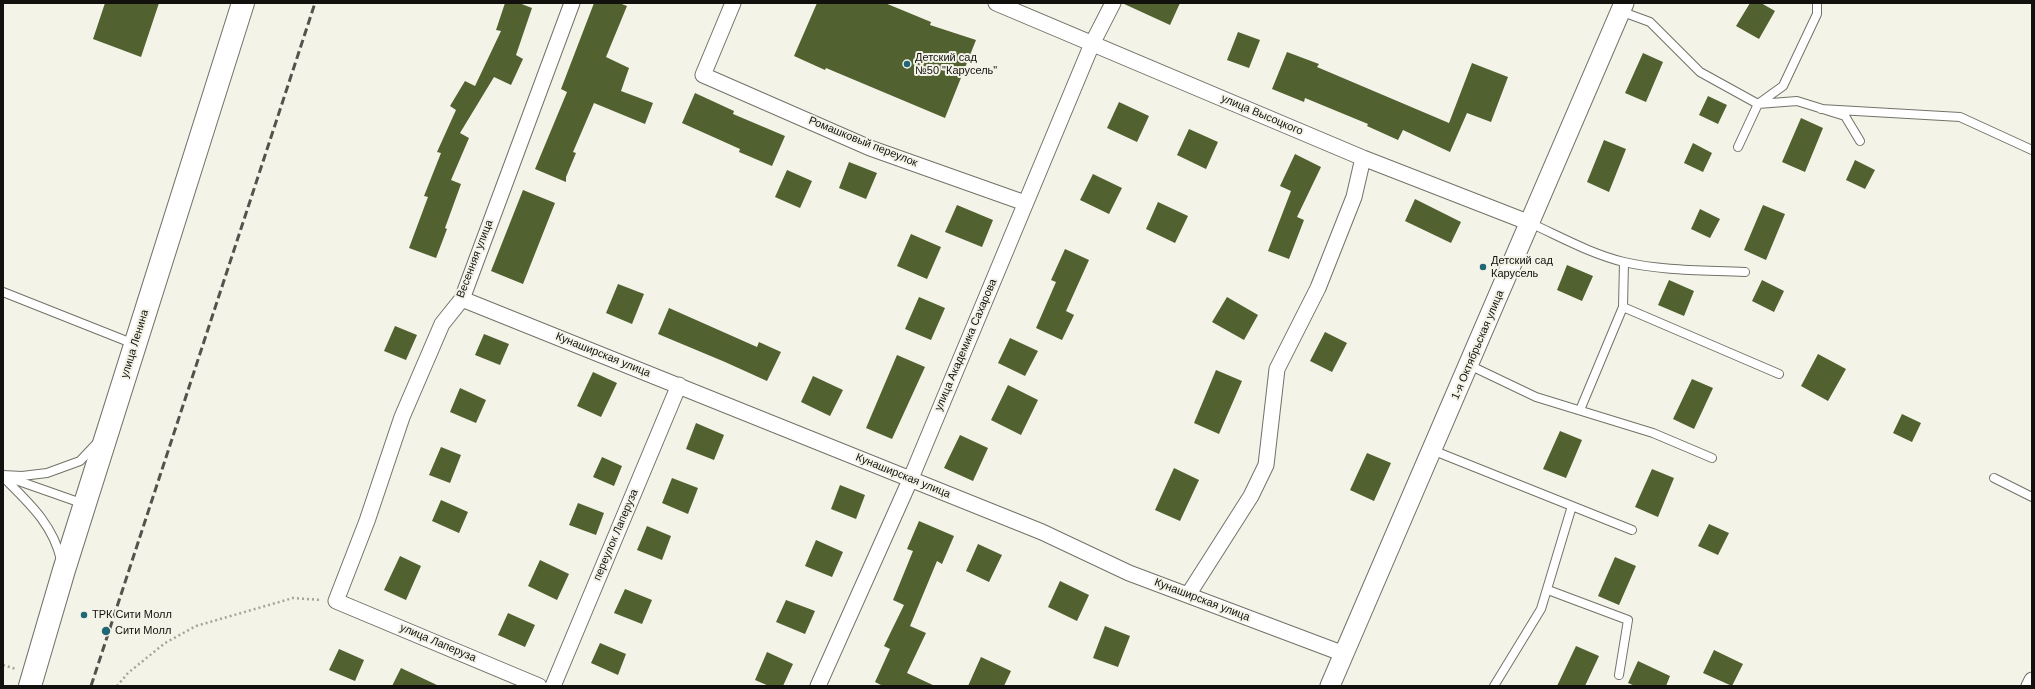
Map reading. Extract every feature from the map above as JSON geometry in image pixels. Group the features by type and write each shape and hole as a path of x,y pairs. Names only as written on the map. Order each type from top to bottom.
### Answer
{"main road":[{"name":"улица Ленина","path":"23,678 64,570 243,3"}],"street":[{"name":"Весенняя улица","path":"336,601 367,521 408,403 442,324 462,299 572,3"},
{"name":"Ромашковый переулок","path":"733,3 703,75 870,148 1025,203"},
{"name":"улица Высоцкого","path":"996,3 1363,158 1530,223"},
{"name":"улица Академика Сахарова","path":"818,686 910,478 1092,44 1113,3"},
{"name":"1-я Октябрьская улица","path":"1330,686 1622,7"},
{"path":"1188,595 1251,496 1266,465 1277,369 1318,288 1354,197 1363,158"},
{"name":"Кунаширская улица","path":"462,299 1042,532 1129,573 1344,654"},
{"name":"переулок Лаперуза","path":"552,686 679,385"},
{"name":"улица Лаперуза","path":"336,601 539,686"},
{"path":"2029,686 2032,680"}],"lane":[{"path":"1738,147 1758,104 1783,86 1816,14 1817,3"},
{"path":"1622,7 1650,22 1700,72 1758,104 1797,101 1845,116 1860,141"},
{"path":"1821,109 1960,117 2032,150"},
{"path":"1530,223 1590,251 1624,262 1661,267 1745,272"},
{"path":"1580,410 1623,307 1624,262"},
{"path":"3,292 135,345"},
{"path":"1623,307 1779,374"},
{"path":"1469,365 1536,397 1653,433 1712,458"},
{"path":"3,476 22,476 47,473 80,461 102,437 113,416"},
{"path":"1432,450 1632,530"},
{"path":"3,476 85,505"},
{"path":"3,476 38,511 50,529 59,549 64,570"},
{"path":"1994,478 2032,497"},
{"path":"1494,686 1541,609 1548,590 1572,506"},
{"path":"1548,590 1628,620 1619,676"}],"path":[{"path":"117,686 128,673 165,643 196,626 292,598 336,601"},
{"path":"3,665 23,678"}],"building":[{"path":"105,3 159,3 141,57 93,39"},
{"path":"505,3 519,3 532,8 516,55 523,59 511,85 494,77 460,133 469,138 451,180 461,184 436,258 409,248 428,197 424,196 441,153 437,152 456,110 450,106 465,81 475,86 501,31 496,30"},
{"path":"594,3 619,3 627,6 606,57 629,68 621,91 653,103 645,124 594,103 573,152 576,153 566,177 566,182 535,169 567,92 561,89"},
{"name":"Детский сад №50 \"Карусель\"","path":"817,3 885,3 931,22 930,25 976,40 945,118 794,56"},
{"path":"1122,3 1180,3 1170,25"},
{"path":"1750,3 1761,3 1775,11 1759,39 1736,26"},
{"path":"1238,32 1260,40 1249,68 1227,60"},
{"path":"1287,52 1319,64 1317,67 1449,123 1472,63 1508,77 1491,122 1467,113 1450,152 1403,130 1398,140 1367,126 1368,124 1305,98 1304,102 1272,89"},
{"path":"1643,53 1663,62 1646,102 1625,93"},
{"path":"695,93 734,111 733,114 785,136 772,166 739,152 740,149 682,123"},
{"path":"1708,96 1727,105 1718,124 1699,115"},
{"path":"1119,102 1149,116 1137,142 1107,128"},
{"path":"1801,118 1823,128 1805,172 1782,162"},
{"path":"1189,129 1218,142 1206,169 1177,155"},
{"path":"1604,140 1626,149 1609,192 1587,182"},
{"path":"1693,143 1712,153 1703,172 1684,163"},
{"path":"1295,154 1321,167 1297,217 1304,220 1289,259 1268,251 1291,191 1280,186"},
{"path":"1855,160 1875,170 1865,189 1846,180"},
{"path":"849,162 877,173 866,199 839,188"},
{"path":"787,170 812,181 800,208 775,197"},
{"path":"1093,174 1122,188 1109,214 1080,200"},
{"path":"523,190 555,203 523,284 491,271"},
{"path":"1415,199 1461,222 1451,243 1405,221"},
{"path":"1158,202 1188,216 1175,243 1146,229"},
{"path":"957,205 993,220 982,247 945,232"},
{"path":"1763,205 1785,214 1766,260 1744,250"},
{"path":"1700,209 1720,219 1710,238 1691,229"},
{"path":"911,234 941,247 927,279 897,266"},
{"path":"1065,249 1089,260 1066,311 1074,315 1062,340 1036,328 1056,282 1051,280"},
{"path":"1567,265 1593,276 1582,301 1557,290"},
{"path":"1669,280 1694,291 1684,316 1658,305"},
{"path":"1762,280 1784,291 1774,312 1752,301"},
{"path":"618,284 644,294 632,324 606,313"},
{"path":"919,297 945,308 931,340 905,329"},
{"path":"1227,297 1258,315 1244,340 1212,322"},
{"path":"669,308 757,347 759,342 781,352 767,381 658,334"},
{"path":"395,326 417,335 406,360 384,351"},
{"path":"1325,332 1347,343 1332,372 1310,361"},
{"path":"484,334 509,344 500,365 475,355"},
{"path":"1010,338 1038,351 1025,376 998,363"},
{"path":"1818,354 1846,369 1828,401 1801,386"},
{"path":"897,355 925,367 892,439 866,428"},
{"path":"1216,370 1242,381 1219,434 1194,423"},
{"path":"593,372 617,383 601,417 577,406"},
{"path":"813,376 843,390 830,416 801,402"},
{"path":"1692,379 1713,388 1694,429 1673,419"},
{"path":"1008,385 1038,400 1021,435 991,420"},
{"path":"460,388 486,400 476,423 450,412"},
{"path":"1902,414 1921,423 1912,442 1893,433"},
{"path":"696,423 724,435 714,460 686,449"},
{"path":"1560,431 1582,440 1566,478 1543,469"},
{"path":"960,435 988,448 973,481 944,468"},
{"path":"441,447 461,455 450,483 429,475"},
{"path":"1367,453 1391,463 1374,501 1350,490"},
{"path":"602,457 622,466 614,486 593,477"},
{"path":"1174,468 1199,480 1180,521 1155,510"},
{"path":"1652,469 1674,478 1658,517 1635,507"},
{"path":"672,478 698,488 688,514 662,503"},
{"path":"840,485 865,495 856,519 831,509"},
{"path":"441,500 468,512 459,533 432,521"},
{"path":"578,503 604,513 596,535 569,525"},
{"path":"919,521 954,536 942,564 937,561 910,626 926,633 907,673 935,686 883,686 875,682 890,649 884,646 904,605 893,600 913,551 907,549"},
{"path":"1709,524 1729,533 1718,555 1698,546"},
{"path":"647,526 671,536 662,560 637,550"},
{"path":"816,540 843,552 832,577 805,566"},
{"path":"978,544 1002,555 989,582 966,571"},
{"path":"400,556 421,566 406,600 384,590"},
{"path":"1615,557 1636,566 1619,605 1598,596"},
{"path":"540,560 569,574 557,600 528,586"},
{"path":"1060,581 1089,595 1077,621 1048,607"},
{"path":"625,589 652,600 642,624 614,613"},
{"path":"786,600 815,611 805,634 776,622"},
{"path":"508,613 535,625 525,647 498,635"},
{"path":"1105,626 1130,636 1118,667 1093,658"},
{"path":"600,643 626,654 618,675 591,663"},
{"path":"1576,646 1599,656 1585,686 1557,686"},
{"path":"339,649 364,660 355,681 329,670"},
{"path":"1714,650 1743,664 1732,686 1703,673"},
{"path":"767,652 793,664 783,686 769,686 755,680"},
{"path":"981,657 1011,671 1004,686 968,686"},
{"path":"1638,661 1670,676 1666,686 1635,686 1628,683"},
{"path":"401,668 439,686 392,686"}],"railway":[{"path":"91,686 315,3"}],"place":[{"name":"Детский сад №50 \"Карусель\"","path":"907,64"},
{"name":"Детский сад Карусель","path":"1483,267"},
{"name":"ТРК Сити Молл","path":"84,615"},
{"name":"Сити Молл","path":"106,631"}]}
